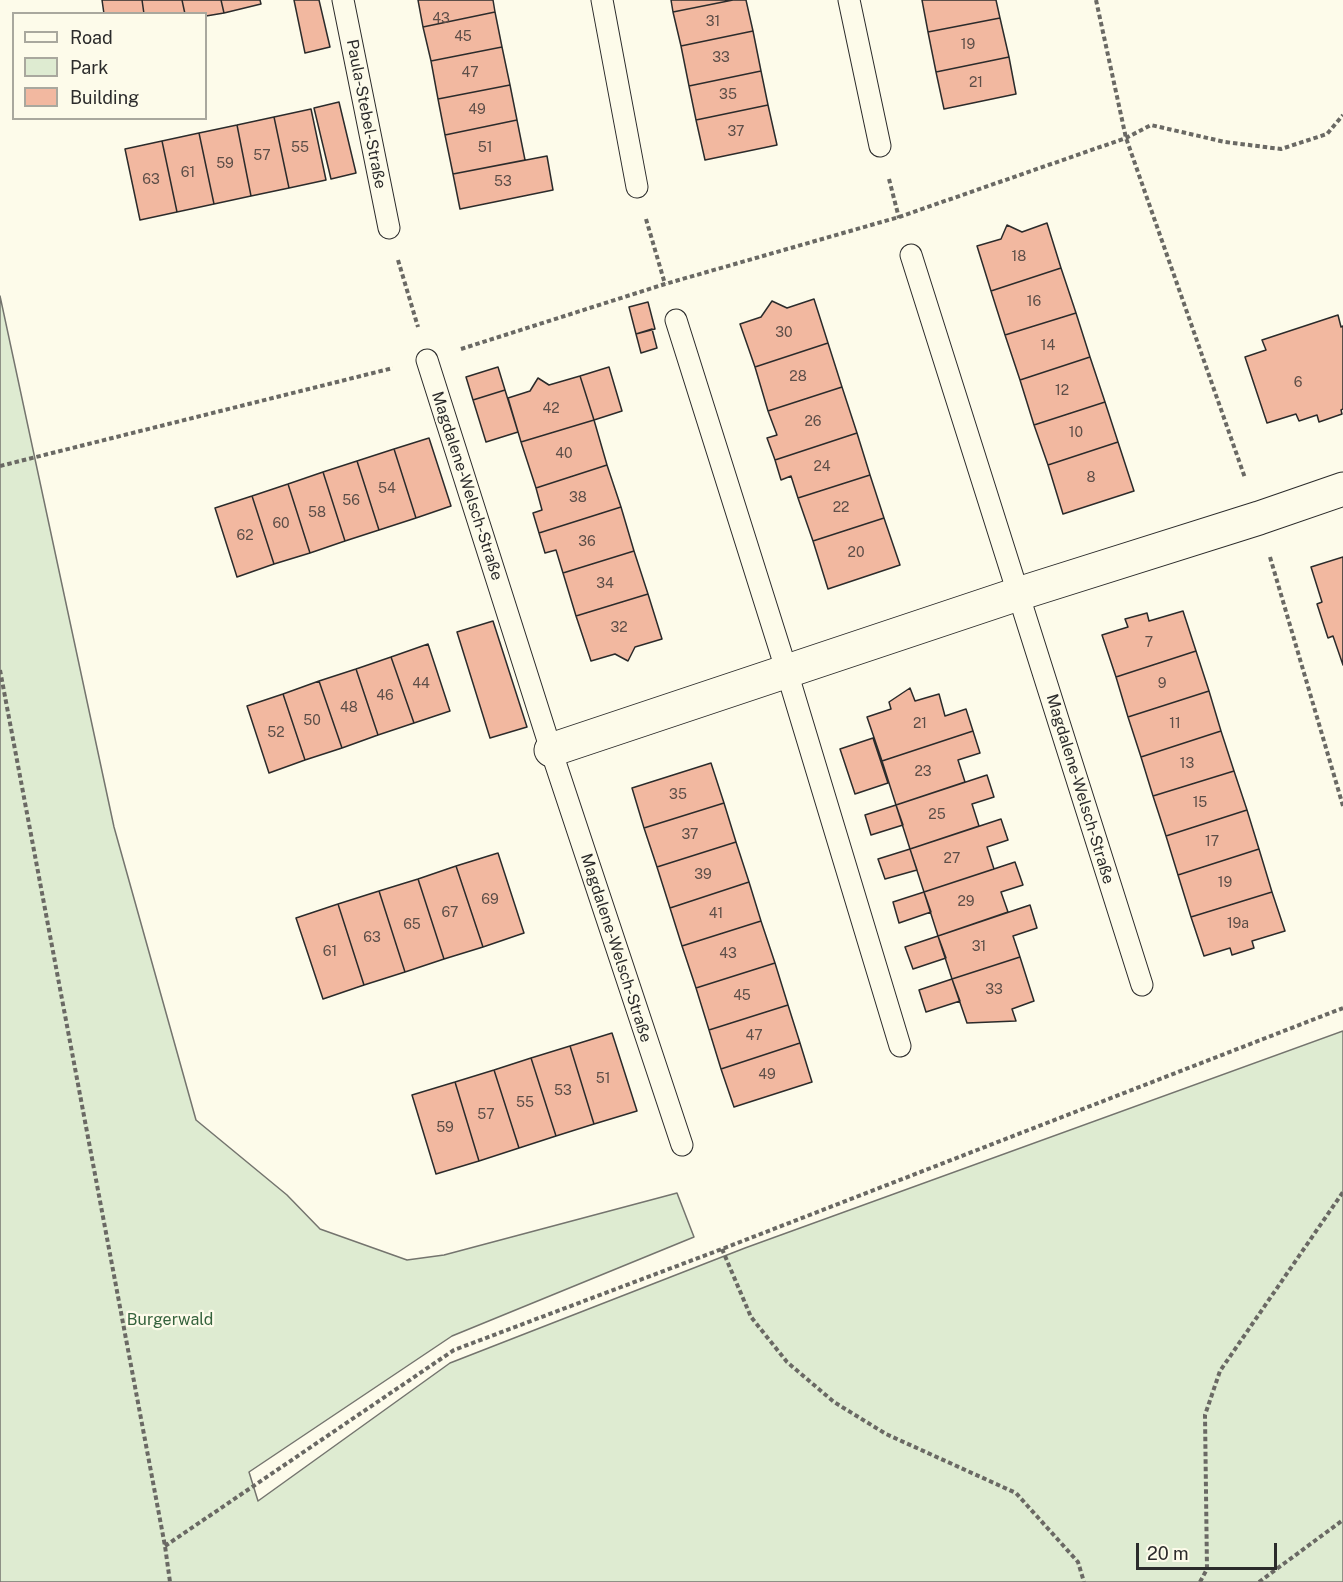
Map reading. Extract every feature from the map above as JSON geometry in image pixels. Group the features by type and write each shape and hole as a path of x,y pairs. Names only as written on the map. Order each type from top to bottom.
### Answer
{"street":[{"path":"551,750 1018,594 1343,489"}],"lane":[{"name":"Paula-Stebel-Straße","path":"343,0 388,228"},
{"path":"602,0 637,187"},
{"path":"849,0 880,146"},
{"name":"Magdalene-Welsch-Straße","path":"911,255 1142,985"},
{"path":"676,320 787,672 900,1046"},
{"name":"Magdalene-Welsch-Straße","path":"427,360 551,750 682,1145"}],"path":[{"path":"1096,0 1126,138 1259,518 1343,807"},
{"path":"0,466 427,360 665,284 899,217 1126,138 1151,125 1225,142 1281,149 1327,134 1343,115"},
{"path":"637,187 665,284"},
{"path":"388,228 427,360"},
{"path":"0,670 170,1582"},
{"path":"165,1546 454,1350 722,1249 1343,1008"},
{"path":"1200,1582 1207,1569 1205,1415 1220,1371 1343,1192"},
{"path":"722,1249 751,1317 787,1362 834,1402 886,1434 1016,1493 1078,1562 1084,1582"},
{"path":"1259,1582 1343,1520"}],"green space":[{"name":"Burgerwald","path":"0,296 114,827 196,1120 287,1195 320,1229 407,1260 444,1255 677,1193 694,1237 452,1336 249,1472 258,1501 450,1363 745,1248 1343,1031 1343,1582 0,1582"}],"building":[{"path":"102,0 142,0 144,12 104,12"},
{"path":"142,0 182,0 185,12 144,12"},
{"path":"182,0 221,0 224,13 207,16 207,12 185,12"},
{"path":"221,0 260,0 261,4 224,13"},
{"path":"294,0 319,0 330,47 305,53"},
{"path":"418,0 493,0 495,12 423,27"},
{"path":"671,0 733,0 673,12"},
{"path":"733,0 746,0 753,31 681,46 673,12"},
{"path":"922,0 996,0 1000,18 928,32"},
{"path":"495,12 502,47 431,61 423,27"},
{"path":"1000,18 1009,57 936,72 928,32"},
{"path":"753,31 761,71 689,86 681,46"},
{"path":"502,47 510,85 438,99 431,61"},
{"path":"1009,57 1016,94 944,109 936,72"},
{"path":"761,71 768,105 696,120 689,86"},
{"path":"510,85 517,120 445,135 438,99"},
{"path":"339,102 356,173 331,179 314,108"},
{"path":"768,105 777,145 705,160 696,120"},
{"path":"311,109 326,180 289,188 274,117"},
{"path":"274,117 289,188 251,196 237,125"},
{"path":"517,120 525,160 453,174 445,135"},
{"path":"237,125 251,196 214,204 199,133"},
{"path":"199,133 214,204 177,212 162,141"},
{"path":"162,141 177,212 140,220 125,149"},
{"path":"547,156 553,190 460,209 453,174"},
{"path":"1047,223 1061,268 991,291 977,246 1001,239 1007,225 1022,232"},
{"path":"1061,268 1076,313 1005,335 991,291"},
{"path":"814,299 828,343 755,367 740,324 761,317 772,301 787,308"},
{"path":"648,302 655,329 636,334 629,307"},
{"path":"1076,313 1090,357 1020,380 1005,335"},
{"path":"1338,315 1341,327 1343,326 1342,414 1319,422 1317,415 1299,421 1296,414 1267,423 1245,357 1266,350 1262,340"},
{"path":"652,329 657,348 641,353 636,334"},
{"path":"828,343 842,387 768,411 755,367"},
{"path":"1090,357 1105,402 1034,425 1020,380"},
{"path":"498,367 505,390 473,400 466,377"},
{"path":"609,367 622,411 594,420 580,376"},
{"path":"580,376 594,420 521,442 508,398 530,391 538,378 549,385"},
{"path":"842,387 857,433 775,460 767,438 777,435 768,411"},
{"path":"505,390 518,432 486,442 473,400"},
{"path":"1105,402 1118,442 1048,465 1034,425"},
{"path":"594,420 607,465 536,488 521,442"},
{"path":"857,433 870,475 798,498 791,476 781,480 775,460"},
{"path":"429,438 451,506 416,518 394,449"},
{"path":"1118,442 1134,491 1063,514 1048,465"},
{"path":"394,449 416,518 379,530 357,461"},
{"path":"357,461 379,530 345,541 323,472"},
{"path":"607,465 621,507 539,533 533,513 542,510 536,488"},
{"path":"323,472 345,541 310,553 288,484"},
{"path":"870,475 884,518 813,541 798,498"},
{"path":"288,484 310,553 274,564 252,496"},
{"path":"252,496 274,564 237,577 215,508"},
{"path":"621,507 634,551 563,573 556,550 545,553 539,533"},
{"path":"884,518 900,565 828,589 813,541"},
{"path":"634,551 648,594 576,616 563,573"},
{"path":"1343,557 1343,665 1333,636 1328,638 1317,604 1322,602 1311,567"},
{"path":"648,594 662,639 635,647 628,661 615,654 591,661 576,616"},
{"path":"1183,611 1196,651 1116,677 1102,635 1128,627 1125,619 1147,613 1149,621"},
{"path":"493,621 527,727 490,738 457,632"},
{"path":"428,644 450,711 414,723 391,657"},
{"path":"1196,651 1209,691 1128,717 1116,677"},
{"path":"391,657 414,723 378,735 356,669"},
{"path":"356,669 378,735 342,748 319,681"},
{"path":"319,681 342,748 305,760 283,694"},
{"path":"910,688 915,701 939,694 945,716 966,709 973,731 882,761 867,717 891,709 889,702"},
{"path":"1209,691 1221,731 1141,757 1128,717"},
{"path":"283,694 305,760 269,773 247,706"},
{"path":"973,731 980,753 958,760 965,782 896,805 882,761"},
{"path":"1221,731 1234,771 1153,796 1141,757"},
{"path":"873,738 888,783 855,794 840,749"},
{"path":"711,763 724,803 644,828 632,788"},
{"path":"1234,771 1247,810 1166,836 1153,796"},
{"path":"987,775 994,797 972,804 979,826 910,849 896,805"},
{"path":"724,803 736,842 657,867 644,828"},
{"path":"896,805 903,825 871,835 865,815"},
{"path":"1247,810 1259,849 1178,875 1166,836"},
{"path":"1001,819 1008,840 987,847 994,869 924,892 910,849"},
{"path":"736,842 749,882 670,908 657,867"},
{"path":"910,849 917,870 885,879 878,859"},
{"path":"1259,849 1272,892 1191,917 1178,875"},
{"path":"498,853 524,933 483,947 456,866"},
{"path":"1015,862 1023,885 1001,892 1008,912 938,936 924,892"},
{"path":"456,866 483,947 444,959 418,879"},
{"path":"418,879 444,959 405,972 379,891"},
{"path":"749,882 761,921 682,946 670,908"},
{"path":"379,891 405,972 364,985 338,904"},
{"path":"924,892 931,912 899,923 893,902"},
{"path":"1272,892 1285,931 1252,941 1254,948 1232,955 1230,948 1204,956 1191,917"},
{"path":"338,904 364,985 323,999 296,918"},
{"path":"1030,905 1037,928 1013,936 1020,957 952,979 938,936"},
{"path":"761,921 775,963 696,988 682,946"},
{"path":"938,936 946,958 913,969 905,947"},
{"path":"1020,957 1034,1001 1012,1009 1016,1021 967,1023 952,979"},
{"path":"775,963 788,1005 709,1030 696,988"},
{"path":"952,979 960,1001 926,1012 919,990"},
{"path":"788,1005 800,1043 721,1069 709,1030"},
{"path":"612,1033 637,1111 594,1124 570,1046"},
{"path":"800,1043 812,1082 734,1107 721,1069"},
{"path":"570,1046 594,1124 556,1136 531,1058"},
{"path":"531,1058 556,1136 519,1148 494,1070"},
{"path":"494,1070 519,1148 479,1161 455,1082"},
{"path":"455,1082 479,1161 436,1174 412,1095"}]}
